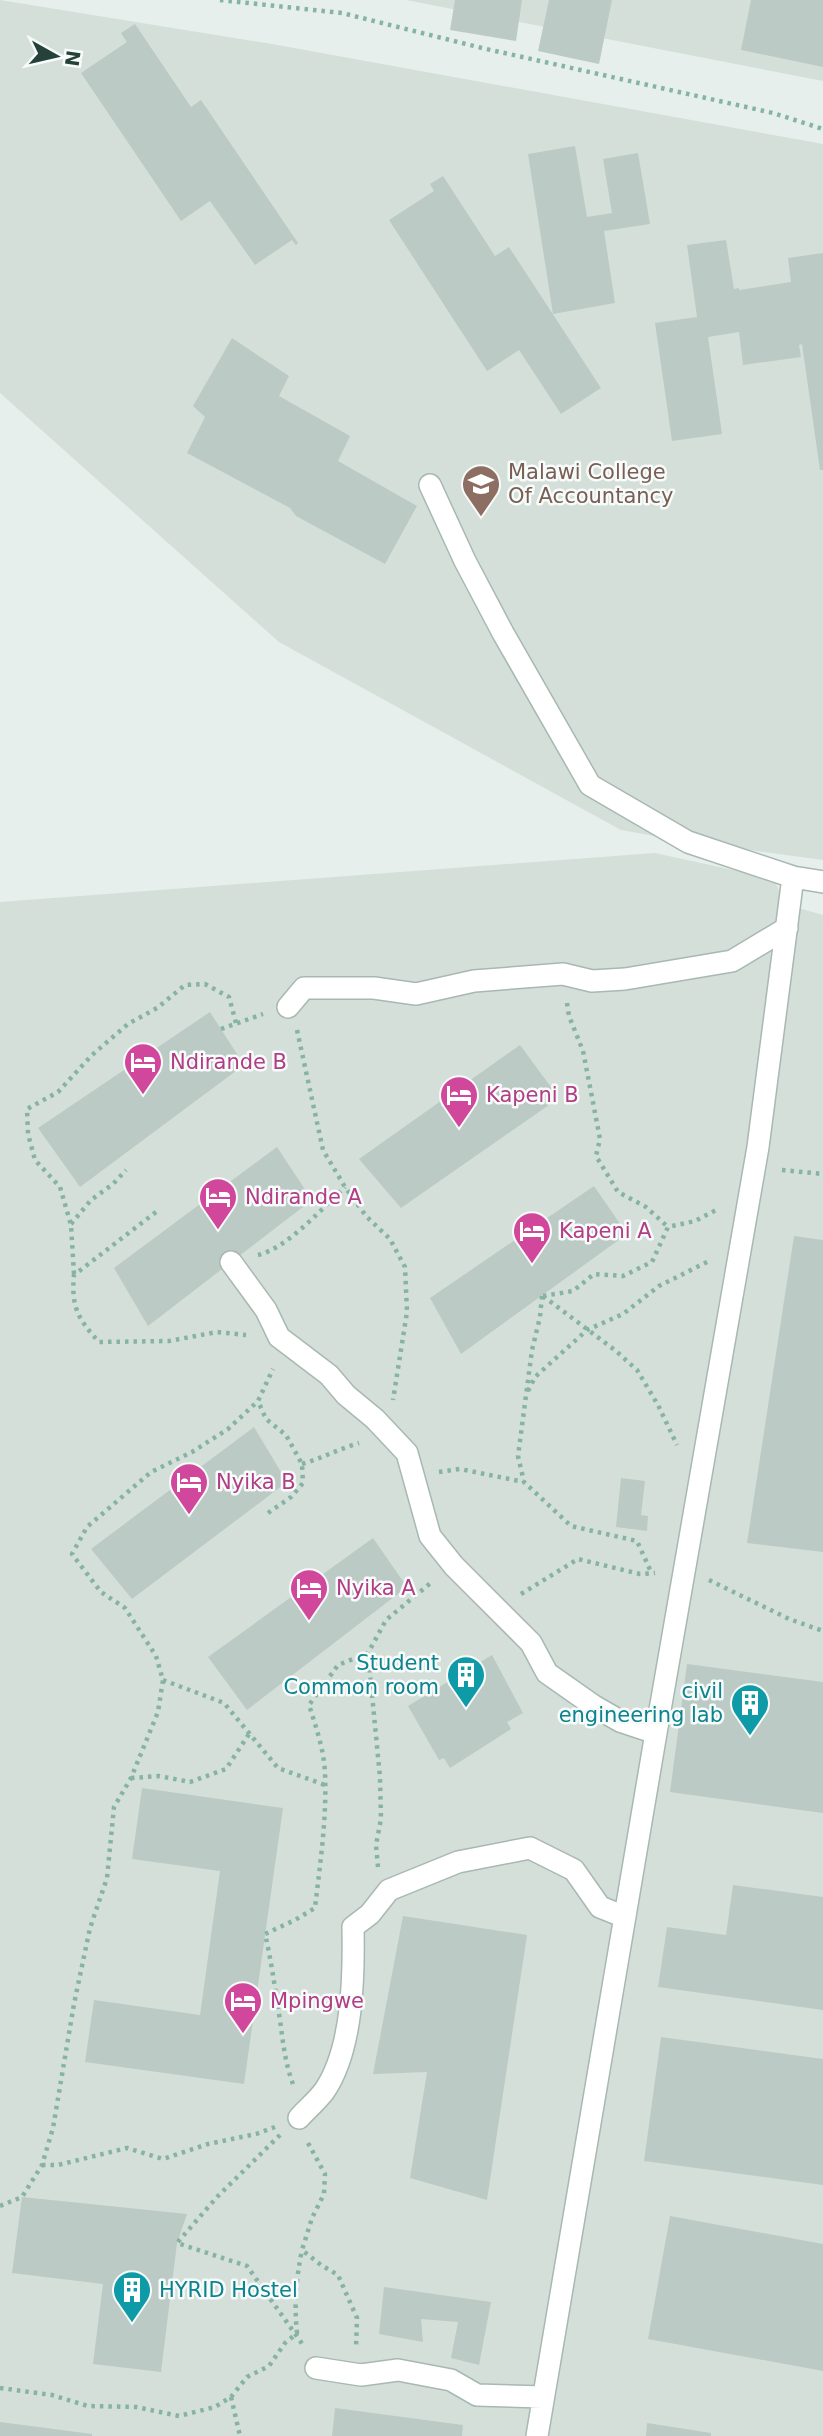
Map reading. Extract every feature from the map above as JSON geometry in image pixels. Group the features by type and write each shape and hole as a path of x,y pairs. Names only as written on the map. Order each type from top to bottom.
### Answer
{"street":[{"path":"430,485 465,561 590,785 688,842 793,877 823,877"},
{"path":"537,2436 753,1177 793,877"},
{"path":"288,1007 304,988 374,988 416,994 474,981 563,974 592,981 625,979 732,961 787,928"},
{"path":"231,1262 266,1310 279,1337 329,1375 346,1395 407,1453 430,1536 454,1566 531,1643 547,1673 620,1721 656,1733"},
{"path":"299,2118 325,2091 343,2052 354,1960 353,1927 370,1914 389,1890 458,1862 530,1848 574,1870 600,1907 625,1917"},
{"path":"316,2368 361,2375 398,2370 451,2380 477,2395 543,2397"}],"path":[{"path":"220,0 342,13 482,48 773,113 823,130"},
{"path":"563,974 569,1016 583,1051 596,1115 600,1139 596,1156 618,1192 646,1207 668,1227"},
{"path":"0,2206 22,2197 42,2165 53,2128 90,1928 107,1878 114,1807 131,1778 158,1712 163,1680 156,1656 125,1608 101,1592 72,1555 87,1527 151,1472 192,1452 228,1429 258,1401 273,1371 279,1337 217,1332 169,1341 99,1342 82,1324 72,1297 74,1275 71,1225 60,1187 35,1160 28,1134 27,1109 58,1092 92,1055 128,1024 157,1008 185,985 205,984 229,997 236,1023"},
{"path":"221,1029 288,1007 298,1032 323,1150 366,1216 390,1239 405,1267 407,1312 395,1394 386,1431 302,1464"},
{"path":"71,1225 91,1200 113,1184 126,1170"},
{"path":"668,1227 695,1221 753,1177 823,1174"},
{"path":"231,1262 270,1252 345,1187"},
{"path":"74,1275 156,1212"},
{"path":"542,1296 573,1291 594,1273 623,1276 652,1262 668,1227"},
{"path":"526,1395 535,1377 587,1330 623,1314 659,1286 741,1248"},
{"path":"542,1296 637,1370 677,1446"},
{"path":"524,1482 518,1456 531,1350 540,1317 542,1296"},
{"path":"258,1401 266,1419 286,1435 302,1464 303,1483 291,1497 268,1513"},
{"path":"414,1475 460,1469 524,1482 571,1526 637,1541 652,1574"},
{"path":"495,1609 578,1559 652,1574 685,1567 789,1619 823,1631"},
{"path":"381,1900 376,1845 381,1819 380,1777 368,1653 386,1620 454,1566"},
{"path":"297,2333 297,2276 312,2218 324,2194 326,2174 312,2151 299,2118 294,2087 286,2066 275,1999 273,1966 265,1934 315,1908 325,1772 320,1740 309,1705 338,1665 368,1653"},
{"path":"163,1680 225,1703 278,1768 325,1785"},
{"path":"131,1778 159,1776 190,1782 226,1769 249,1734"},
{"path":"42,2165 58,2165 127,2148 163,2159 208,2144 256,2134 299,2118"},
{"path":"299,2118 217,2197 177,2243 247,2266 269,2299 297,2333 316,2368"},
{"path":"302,2250 338,2275 349,2296 357,2318 356,2356 361,2375"},
{"path":"0,2388 52,2395 88,2406 135,2407 179,2416 215,2407 231,2397 247,2377 269,2366 285,2343 297,2333"},
{"path":"231,2397 240,2436"}],"shaded area":[{"name":"Malawi College Of Accountancy","path":"0,0 272,44 823,144 823,860 621,830 279,642 0,393"},
{"path":"406,0 823,0 823,81"},
{"path":"655,853 774,879 785,904 823,915 823,2436 0,2436 0,902"}],"building":[{"path":"455,0 522,0 516,41 450,30"},
{"path":"549,0 612,0 599,64 538,51"},
{"path":"751,0 823,0 823,67 741,50"},
{"path":"135,24 191,107 201,100 298,243 296,245 292,240 255,265 210,201 181,221 81,73 127,42 121,33"},
{"path":"575,146 587,217 612,213 603,159 638,153 650,224 604,231 615,303 553,314 528,154"},
{"path":"443,176 495,256 509,247 601,388 561,414 519,350 487,371 389,220 434,191 430,184"},
{"path":"726,240 734,289 739,290 791,282 788,258 823,253 823,470 820,470 802,344 799,345 801,357 743,365 739,332 708,337 722,434 672,441 655,323 697,317 687,245"},
{"path":"232,338 289,376 279,396 350,436 338,461 417,506 385,564 296,516 290,508 187,453 205,417 193,406"},
{"name":"Ndirande B","path":"210,1012 244,1065 80,1187 38,1128"},
{"name":"Kapeni B","path":"520,1045 559,1098 401,1208 359,1159"},
{"name":"Ndirande A","path":"277,1147 312,1200 148,1326 114,1268"},
{"name":"Kapeni A","path":"594,1186 627,1234 461,1354 430,1298"},
{"path":"794,1236 823,1240 823,1552 747,1543"},
{"name":"Nyika B","path":"254,1427 287,1482 132,1599 91,1549"},
{"path":"621,1478 645,1481 641,1515 648,1516 647,1531 616,1527"},
{"name":"Nyika A","path":"373,1538 407,1587 247,1710 208,1657"},
{"name":"Student Common room","path":"492,1655 523,1713 507,1722 511,1729 450,1768 444,1758 439,1760 408,1706"},
{"name":"civil engineering lab","path":"687,1664 823,1682 823,1813 670,1792"},
{"path":"142,1788 283,1808 244,2084 85,2062 94,2000 200,2015 220,1871 132,1859"},
{"path":"733,1885 823,1897 823,2010 658,1987 667,1927 726,1935"},
{"path":"403,1916 527,1935 487,2200 410,2178 427,2072 373,2074"},
{"path":"661,2037 823,2059 823,2185 644,2161"},
{"name":"HYRID Hostel","path":"22,2197 187,2214 177,2243 161,2372 93,2364 103,2284 12,2273"},
{"path":"670,2216 823,2244 823,2371 648,2339"},
{"path":"384,2287 491,2302 479,2365 451,2358 458,2322 421,2319 423,2342 379,2334"},
{"path":"335,2408 463,2425 462,2436 332,2436"},
{"path":"0,2422 92,2434 92,2436 0,2436"},
{"path":"647,2423 711,2433 711,2436 646,2436"}],"place":[{"name":"Malawi College Of Accountancy","path":"481,518"},
{"name":"Ndirande B","path":"143,1096"},
{"name":"Kapeni B","path":"459,1129"},
{"name":"Ndirande A","path":"218,1231"},
{"name":"Kapeni A","path":"532,1265"},
{"name":"Nyika B","path":"189,1516"},
{"name":"Nyika A","path":"309,1622"},
{"name":"Student Common room","path":"466,1709"},
{"name":"civil engineering lab","path":"750,1737"},
{"name":"Mpingwe","path":"243,2035"},
{"name":"HYRID Hostel","path":"132,2324"}]}
